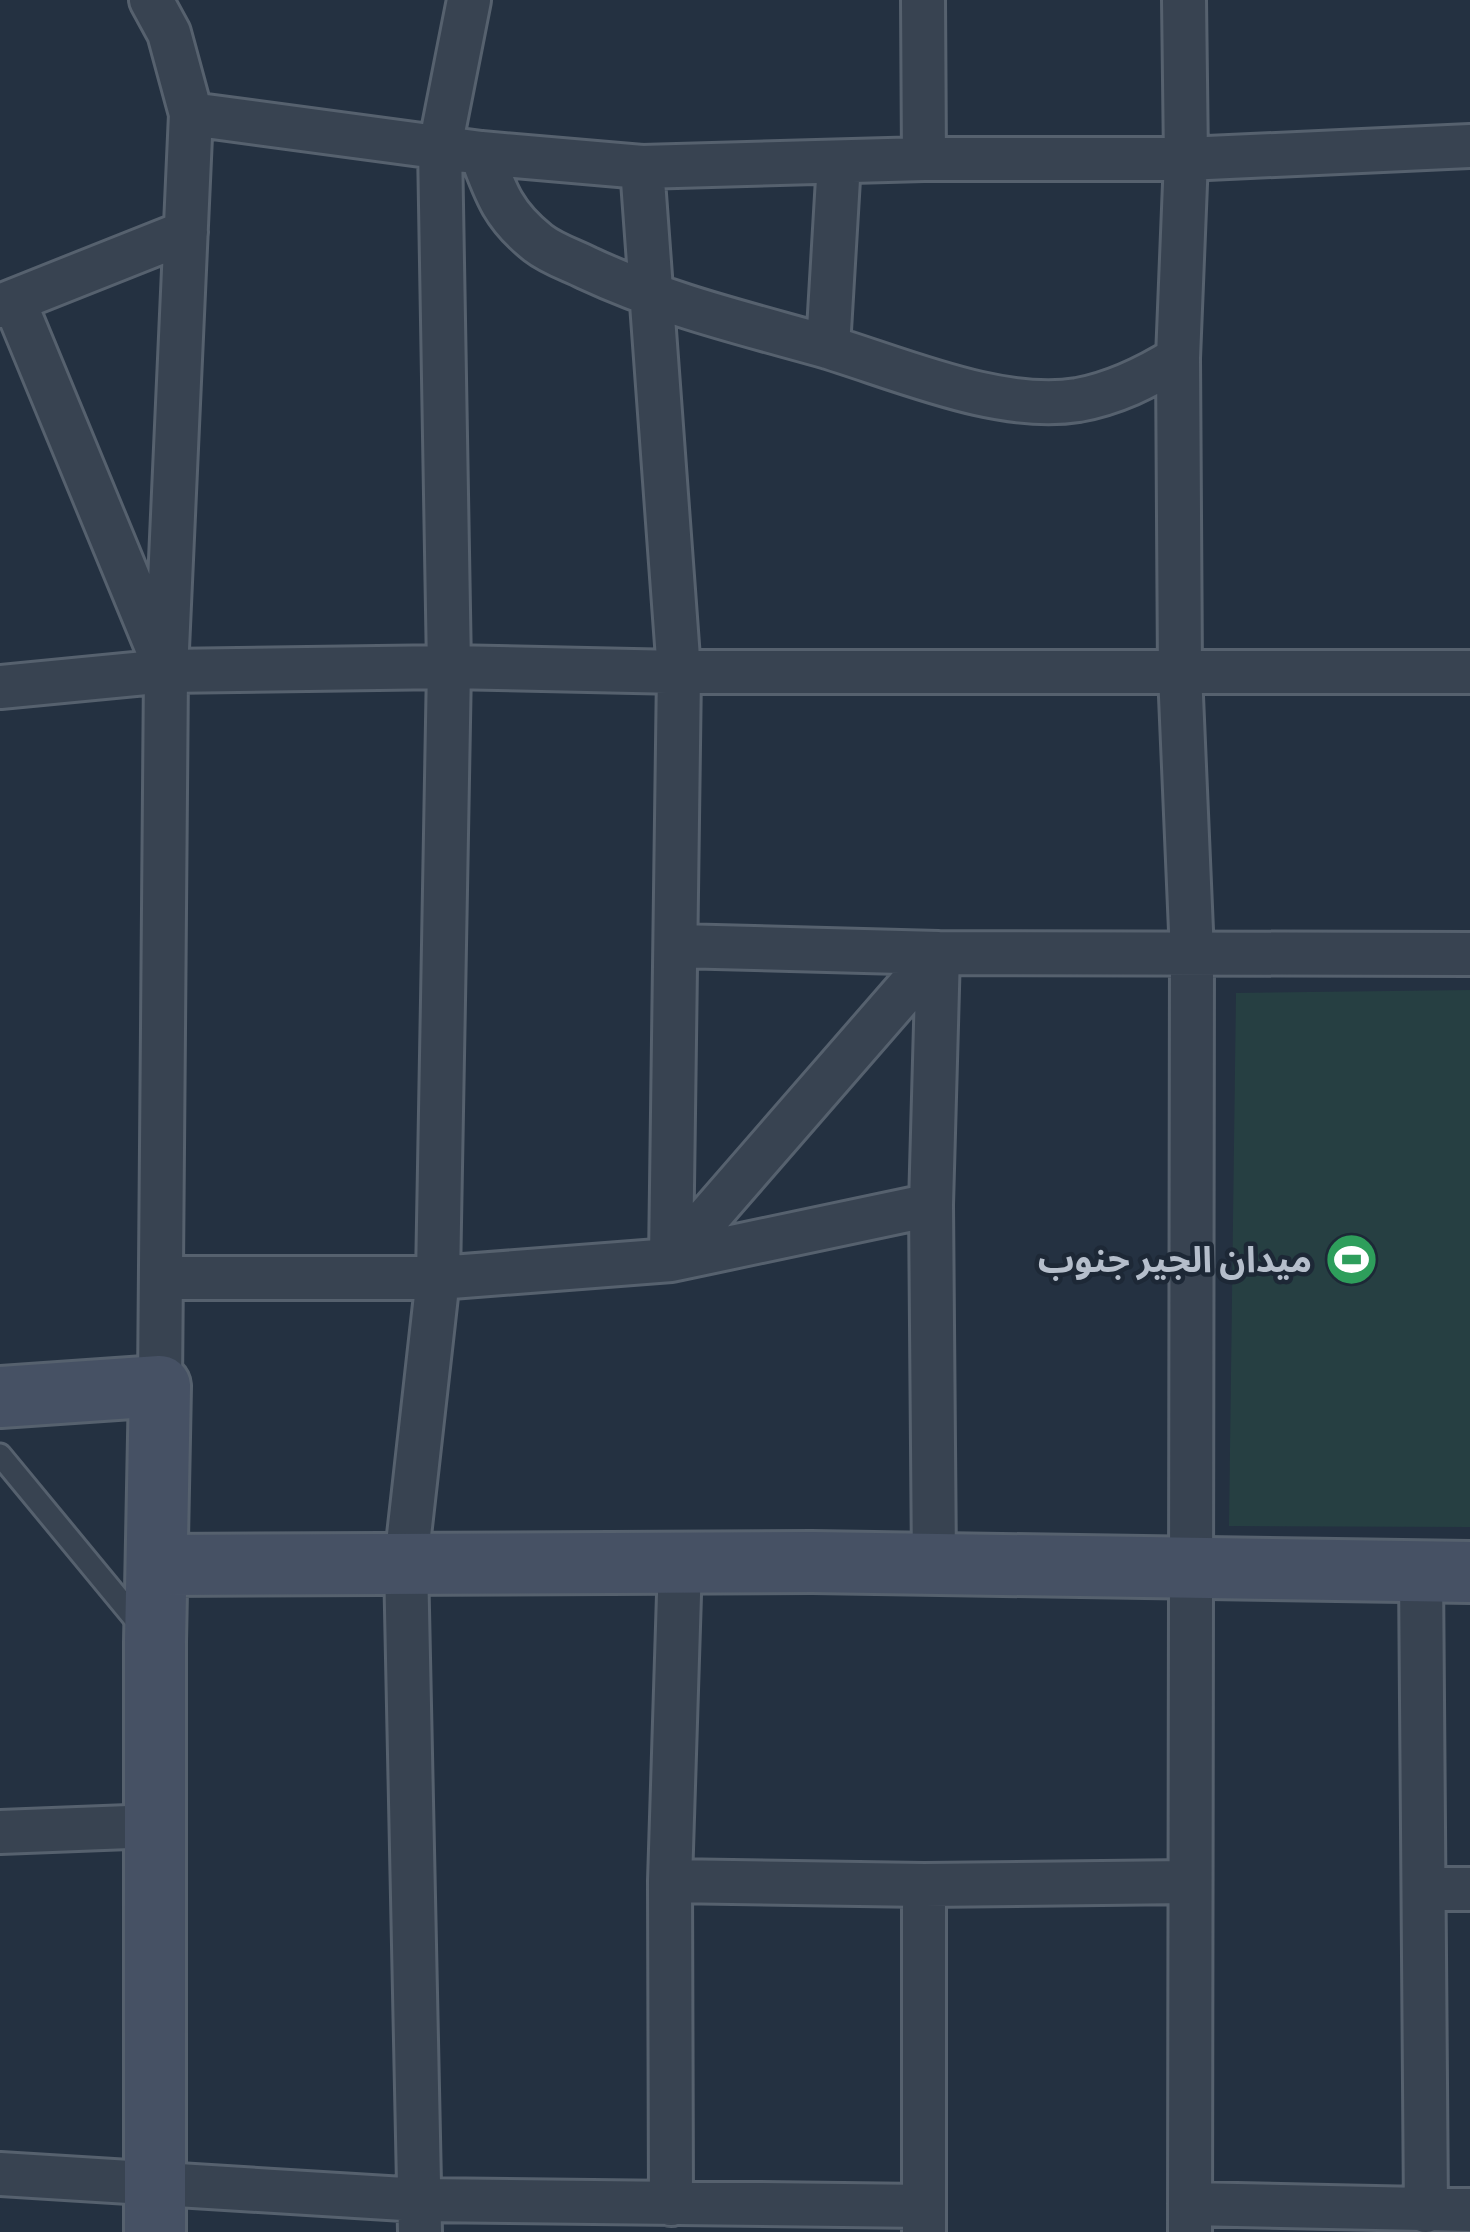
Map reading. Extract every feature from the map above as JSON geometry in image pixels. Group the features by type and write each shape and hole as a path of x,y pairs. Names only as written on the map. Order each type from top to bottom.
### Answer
{"street":[{"path":"151,0 169,33 191,113 166,671 155,1642 155,2207"},
{"path":"420,2216 406,1562 437,1278 460,150 469,0"},
{"path":"923,0 923,159"},
{"path":"1184,0 1186,159 1178,358 1180,673 1192,954 1190,2218 1470,2210"},
{"path":"191,113 460,150 642,167 923,159 1186,159 1470,146"},
{"path":"460,150 506,216 543,247 650,297 829,347 913,377 1037,400 1076,400 1137,383 1178,358"},
{"path":"829,347 839,162"},
{"path":"642,167 679,672 670,1260"},
{"path":"166,671 7,303 186,232"},
{"path":"0,687 166,671 449,667 679,672 1470,672"},
{"path":"677,946 938,953 1470,954"},
{"path":"670,1260 938,953"},
{"path":"934,1565 931,1205 938,953"},
{"path":"161,1278 437,1278 670,1260 931,1205"},
{"path":"0,1397 160,1386"},
{"path":"671,2204 670,1881 680,1563"},
{"path":"159,1564 680,1563 1446,1572 1425,1889 1426,2211"},
{"path":"0,1832 155,1826"},
{"path":"670,1881 1188,1882"},
{"path":"0,2174 155,2207 420,2216 671,2204 924,2219 924,1885"},
{"path":"1425,1889 1470,1889"}],"lane":[{"path":"0,1455 155,1642"}],"green space":[{"name":"ميدان الجير جنوب","path":"1470,990 1470,1527 1229,1526 1236,993"}],"place":[{"name":"ميدان الجير جنوب","path":"1351,1259"}]}
